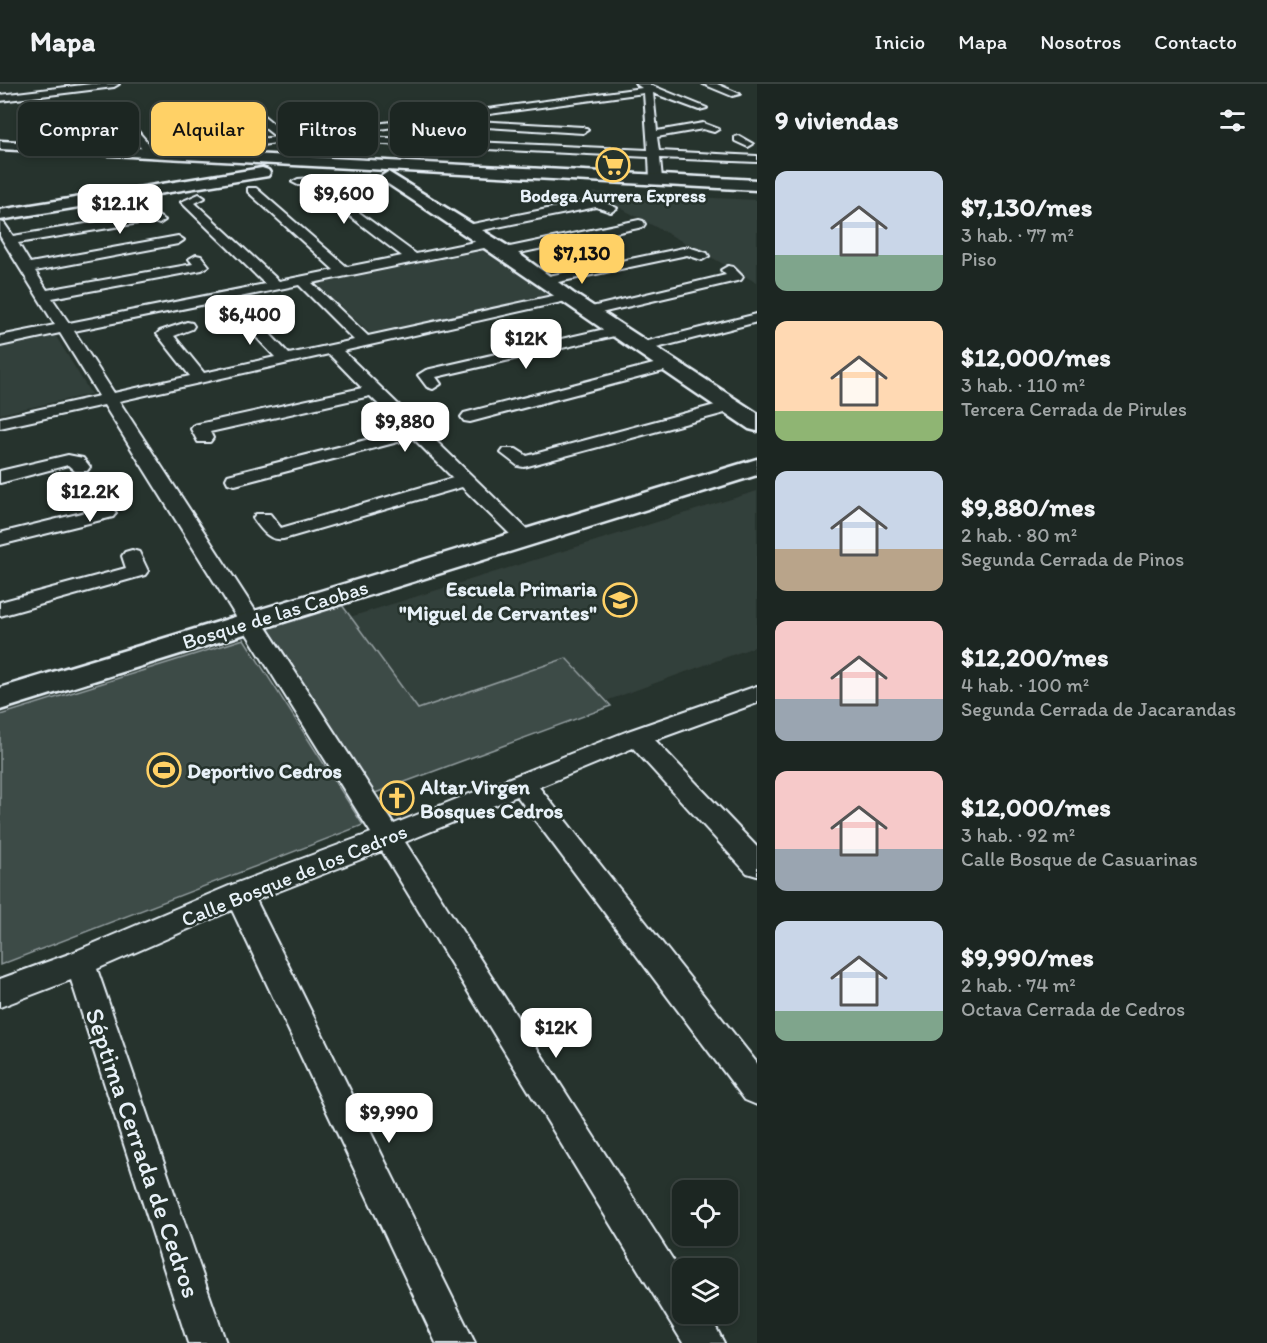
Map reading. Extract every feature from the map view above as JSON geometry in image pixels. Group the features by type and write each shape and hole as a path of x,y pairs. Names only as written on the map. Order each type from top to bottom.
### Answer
{"main road":[{"path":"0,145 18,146"},
{"path":"139,152 151,153"},
{"path":"213,156 757,185"},
{"path":"0,157 269,180"},
{"path":"388,177 757,424"},
{"path":"0,216 269,180 388,177 757,196"},
{"name":"Bosque de las Caobas","path":"0,699 757,468"}],"street":[{"path":"17,96 31,84"},
{"path":"0,98 114,84"},
{"path":"708,84 740,94 722,96"},
{"path":"645,87 656,179"},
{"path":"488,112 645,87 702,108 686,111"},
{"path":"266,124 278,133"},
{"path":"488,125 583,130"},
{"path":"652,135 703,126 714,129"},
{"path":"139,139 151,153"},
{"path":"697,156 748,144 739,139"},
{"path":"378,141 757,159"},
{"path":"236,193 252,190 269,180"},
{"path":"298,182 312,181 412,258"},
{"path":"252,190 344,272"},
{"path":"200,198 187,201 275,285"},
{"path":"468,229 597,203 611,207"},
{"path":"159,220 154,216 4,234 250,622 266,643 672,1291"},
{"path":"0,341 412,258 497,248 638,225 633,220"},
{"path":"27,268 178,240"},
{"path":"544,280 688,251 702,256"},
{"path":"43,295 202,266 196,259"},
{"path":"588,312 736,277 728,270"},
{"path":"302,280 365,342"},
{"path":"0,423 566,297"},
{"path":"228,318 246,316 285,359"},
{"path":"641,347 757,318"},
{"path":"187,327 165,334 200,378"},
{"path":"433,384 426,375 618,332"},
{"path":"332,349 526,539"},
{"path":"471,417 669,365"},
{"path":"204,438 200,429 374,390"},
{"path":"510,453 524,462 730,406"},
{"path":"236,480 417,432"},
{"path":"0,477 68,460 77,462 81,467"},
{"path":"263,518 275,533 280,534 465,480"},
{"path":"0,539 106,514"},
{"path":"0,609 138,571 132,556"},
{"name":"Calle Bosque de los Cedros","path":"0,993 80,963 239,894 387,838 638,737 755,698"},
{"path":"638,737 757,865"},
{"path":"522,784 757,1089"},
{"path":"239,894 456,1343"},
{"name":"Séptima Cerrada de Cedros","path":"80,963 207,1343"},
{"path":"693,1324 705,1343"}],"shaded area":[{"path":"591,192 757,200 757,283 709,256"},
{"path":"480,249 549,295 372,335 314,282"},
{"path":"54,333 91,394 0,414 0,344"},
{"path":"757,491 757,646 606,701 566,658 418,709 350,617"},
{"path":"342,605 418,709 566,658 611,706 375,793 268,628"},
{"name":"Deportivo Cedros","path":"244,639 363,825 0,965 0,715"}],"place":[{"name":"Bodega Aurrera Express","path":"613,165"},
{"name":"Escuela Primaria \"Miguel de Cervantes\"","path":"620,600"},
{"name":"Deportivo Cedros","path":"164,770"},
{"name":"Altar Virgen Bosques Cedros","path":"397,798"}]}
